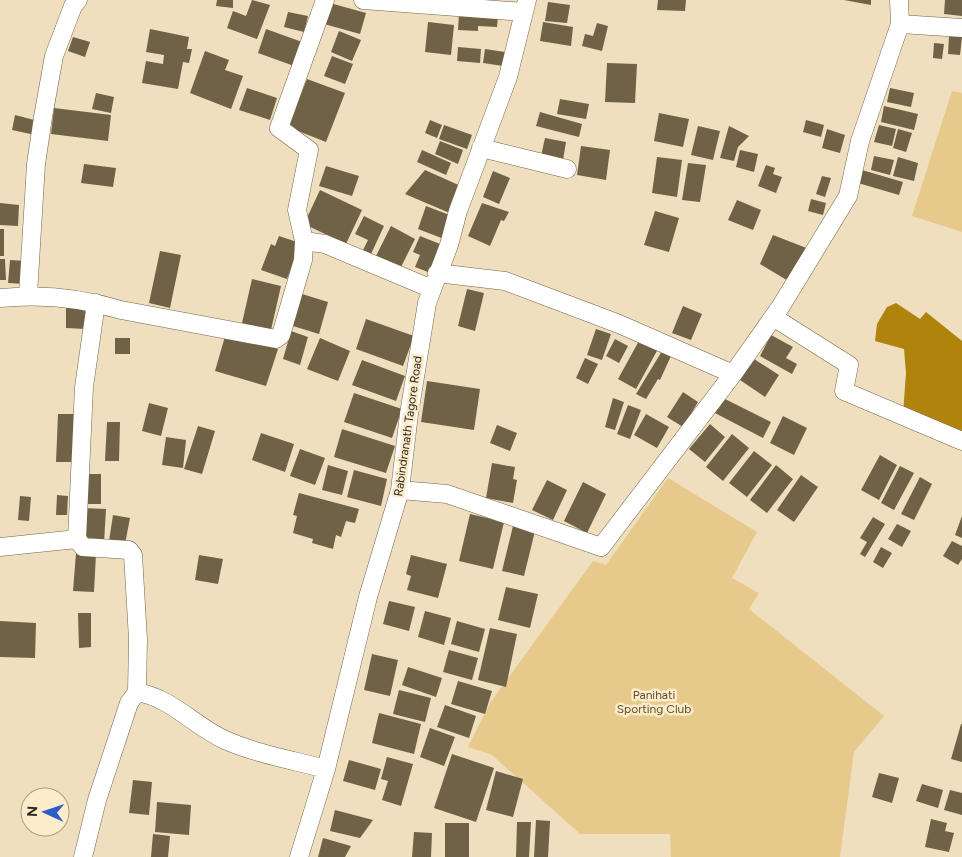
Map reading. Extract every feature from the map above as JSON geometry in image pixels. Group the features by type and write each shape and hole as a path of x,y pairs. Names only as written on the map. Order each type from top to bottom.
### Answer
{"street":[{"path":"28,295 36,164 43,118 54,56 73,6 78,0"},
{"path":"0,298 28,295 96,303 121,310 276,339 281,335 303,260 304,240 297,210 309,150 279,128 325,0"},
{"path":"363,0 526,6"},
{"path":"400,490 447,494 601,546 733,374 773,317 848,196 860,140 900,24 899,0"},
{"name":"Rabindranath Tagore Road","path":"299,857 326,769 368,597 400,490 409,414 427,303 449,245 458,211 508,77 526,6"},
{"path":"900,24 962,28"},
{"path":"481,148 567,169"},
{"path":"304,240 324,244 435,281 505,281 619,324 733,374"},
{"path":"83,857 100,791 129,703 137,692 138,630 133,555 129,550 83,547 78,544 77,540 84,387 96,303"},
{"path":"773,317 849,365 844,391 962,441"},
{"path":"0,547 77,540"},
{"path":"137,692 151,695 172,705 224,740 255,751 326,769"}],"green space":[{"path":"952,91 962,93 962,232 912,216"},
{"name":"Panihati Sporting Club","path":"668,478 757,532 732,578 759,593 749,609 884,716 854,752 840,857 671,857 670,834 580,834 492,755 468,747 490,703 593,561 606,565"}],"shaded area":[{"path":"896,303 920,319 926,312 962,341 962,439 903,414 906,373 904,349 875,341 877,324 887,307"}],"building":[{"path":"217,0 233,0 233,8 216,6"},
{"path":"252,0 270,5 257,39 227,28 233,11 246,16"},
{"path":"658,0 686,0 685,11 657,10"},
{"path":"844,0 871,0 871,5"},
{"path":"945,0 962,0 962,16 944,14"},
{"path":"548,2 570,5 567,23 545,21"},
{"path":"330,3 366,13 360,34 324,24"},
{"path":"288,12 308,16 304,32 284,27"},
{"path":"459,13 498,16 497,27 478,26 478,31 458,30"},
{"path":"428,22 454,25 451,55 425,52"},
{"path":"543,22 573,27 571,46 540,41"},
{"path":"597,23 608,26 602,51 582,46 585,34 593,36"},
{"path":"150,29 189,37 187,49 192,49 189,63 183,62 178,89 142,83 146,61 163,64 164,55 146,52"},
{"path":"266,29 302,42 294,66 258,53"},
{"path":"339,31 361,40 352,61 331,52"},
{"path":"949,36 962,37 960,55 948,54"},
{"path":"73,37 90,42 85,57 68,51"},
{"path":"934,43 944,44 942,59 933,58"},
{"path":"458,47 481,49 480,63 457,61"},
{"path":"485,49 505,52 503,66 483,63"},
{"path":"205,51 229,60 225,70 243,76 231,109 190,93"},
{"path":"332,56 353,64 345,84 324,76"},
{"path":"607,63 637,64 635,103 605,102"},
{"path":"307,79 345,93 326,142 288,127"},
{"path":"247,88 277,98 270,120 239,110"},
{"path":"890,88 914,93 911,107 887,102"},
{"path":"96,93 114,97 111,113 92,109"},
{"path":"560,99 589,104 586,119 557,114"},
{"path":"884,106 918,114 914,130 881,122"},
{"path":"54,108 111,115 108,141 51,134"},
{"path":"540,112 582,124 579,137 536,126"},
{"path":"659,113 689,119 683,147 654,141"},
{"path":"15,115 38,121 35,135 12,130"},
{"path":"430,120 442,125 437,138 425,133"},
{"path":"806,120 824,125 821,137 803,132"},
{"path":"444,125 472,135 467,149 439,139"},
{"path":"879,125 896,129 892,146 874,142"},
{"path":"698,126 720,131 713,160 691,155"},
{"path":"729,126 749,136 738,147 734,161 720,158"},
{"path":"827,129 845,135 840,153 822,148"},
{"path":"898,129 912,133 906,152 893,148"},
{"path":"545,138 566,142 563,160 541,156"},
{"path":"440,141 463,150 458,164 435,154"},
{"path":"581,146 610,150 606,180 577,175"},
{"path":"422,150 451,163 446,175 417,162"},
{"path":"740,150 758,154 754,172 736,167"},
{"path":"874,156 894,160 890,175 871,170"},
{"path":"657,157 682,160 677,197 652,193"},
{"path":"898,157 918,163 914,181 893,176"},
{"path":"688,163 706,165 700,202 682,200"},
{"path":"84,164 116,168 113,187 81,183"},
{"path":"766,165 775,168 773,174 782,177 776,193 758,186"},
{"path":"326,166 359,176 352,196 319,186"},
{"path":"425,170 463,187 452,214 405,194"},
{"path":"862,170 903,182 899,195 858,183"},
{"path":"493,171 510,178 499,204 483,197"},
{"path":"822,176 831,178 825,197 816,194"},
{"path":"320,190 362,210 346,244 304,224"},
{"path":"811,199 826,203 823,215 808,211"},
{"path":"737,200 761,210 753,230 728,220"},
{"path":"0,203 19,205 18,226 0,225"},
{"path":"482,203 509,212 504,221 501,220 490,246 468,236"},
{"path":"426,206 452,216 444,239 418,229"},
{"path":"655,211 679,218 669,252 644,245"},
{"path":"364,216 384,226 371,254 363,250 368,240 355,234"},
{"path":"391,226 415,239 399,271 375,258"},
{"path":"0,229 4,229 4,256 0,256"},
{"path":"773,235 809,249 790,282 760,264"},
{"path":"279,236 300,243 287,279 261,270 271,244 275,246"},
{"path":"420,236 445,246 433,274 415,267 420,255 413,252"},
{"path":"160,251 181,255 170,308 149,303"},
{"path":"0,259 5,259 6,280 0,280"},
{"path":"10,260 26,261 24,284 8,283"},
{"path":"252,279 281,286 271,330 242,323"},
{"path":"467,289 484,293 475,331 458,326"},
{"path":"302,294 328,302 319,334 293,326"},
{"path":"66,305 85,306 85,329 66,328"},
{"path":"683,306 702,314 691,340 672,333"},
{"path":"366,319 414,336 403,366 356,349"},
{"path":"596,329 611,334 602,360 587,355"},
{"path":"291,331 308,337 300,365 283,359"},
{"path":"226,333 278,349 266,386 215,371"},
{"path":"771,335 793,347 786,358 797,364 792,374 760,356"},
{"path":"115,338 130,338 130,354 115,354"},
{"path":"320,338 350,351 338,381 307,369"},
{"path":"615,339 628,346 619,363 606,356"},
{"path":"640,339 658,349 636,389 618,379"},
{"path":"662,351 671,356 660,380 658,379 646,399 636,394"},
{"path":"585,358 598,364 588,384 576,378"},
{"path":"754,359 779,375 765,397 740,380"},
{"path":"362,360 405,376 396,401 352,385"},
{"path":"427,381 480,389 474,430 421,422"},
{"path":"683,392 698,402 683,427 667,417"},
{"path":"354,393 402,409 392,438 344,422"},
{"path":"721,397 771,422 763,438 713,412"},
{"path":"613,398 624,402 615,430 605,427"},
{"path":"149,403 168,408 161,436 142,431"},
{"path":"628,405 641,410 630,439 617,434"},
{"path":"58,414 75,414 73,462 56,462"},
{"path":"646,414 669,427 657,448 634,435"},
{"path":"783,416 807,428 794,455 770,443"},
{"path":"107,422 120,422 119,461 105,461"},
{"path":"710,424 725,437 705,462 689,449"},
{"path":"497,425 517,433 510,451 490,443"},
{"path":"198,426 215,431 202,474 184,469"},
{"path":"342,429 395,446 386,473 334,457"},
{"path":"261,433 294,444 285,472 252,460"},
{"path":"732,434 749,448 723,481 706,467"},
{"path":"166,437 186,440 183,468 162,465"},
{"path":"300,449 325,458 315,485 290,476"},
{"path":"754,451 772,465 747,497 729,483"},
{"path":"880,455 897,465 879,500 861,490"},
{"path":"492,463 515,467 513,479 517,480 513,503 486,498"},
{"path":"328,465 348,471 342,495 322,490"},
{"path":"776,465 793,479 767,513 750,500"},
{"path":"900,466 914,473 894,510 881,503"},
{"path":"354,470 387,479 381,506 347,497"},
{"path":"85,474 101,474 101,504 84,504"},
{"path":"801,475 818,487 794,522 777,510"},
{"path":"920,477 932,484 914,520 901,514"},
{"path":"547,480 567,490 553,520 532,510"},
{"path":"583,482 606,494 587,533 564,521"},
{"path":"299,493 359,509 355,523 346,521 341,537 336,535 333,549 312,543 313,539 293,533 297,516 293,515"},
{"path":"57,495 68,496 67,515 56,515"},
{"path":"20,496 31,497 29,521 18,520"},
{"path":"84,508 106,509 104,543 83,542"},
{"path":"470,514 504,522 493,569 459,561"},
{"path":"113,515 130,518 125,544 109,541"},
{"path":"962,516 962,538 955,535"},
{"path":"873,517 885,524 865,557 860,554 867,542 860,538"},
{"path":"897,524 911,531 902,547 888,539"},
{"path":"513,526 535,531 524,576 502,571"},
{"path":"952,541 962,546 962,559 958,565 943,556"},
{"path":"881,547 892,553 883,568 873,562"},
{"path":"76,553 96,554 94,592 73,591"},
{"path":"199,555 223,559 218,584 195,580"},
{"path":"411,555 447,564 438,598 407,590 411,576 406,574"},
{"path":"506,587 538,594 530,628 498,620"},
{"path":"389,601 415,607 409,631 383,624"},
{"path":"425,611 451,618 444,645 418,637"},
{"path":"78,613 91,613 91,647 79,648"},
{"path":"0,621 36,623 35,658 0,657"},
{"path":"457,621 485,629 479,652 451,644"},
{"path":"490,628 517,634 506,687 478,680"},
{"path":"449,650 478,658 472,680 443,672"},
{"path":"372,654 398,660 390,696 364,690"},
{"path":"408,667 442,678 436,697 402,685"},
{"path":"458,681 492,691 485,714 451,704"},
{"path":"399,690 431,698 425,722 393,714"},
{"path":"445,705 476,716 469,738 437,727"},
{"path":"379,713 421,724 414,754 372,743"},
{"path":"962,724 962,762 951,759"},
{"path":"430,728 455,737 444,766 420,757"},
{"path":"452,754 494,768 476,822 434,808"},
{"path":"387,757 413,764 401,806 382,800 388,781 381,779"},
{"path":"349,760 381,769 375,790 343,781"},
{"path":"496,771 523,779 513,817 486,810"},
{"path":"879,773 899,778 892,803 872,797"},
{"path":"133,780 152,782 149,815 129,813"},
{"path":"922,784 943,790 938,808 916,801"},
{"path":"950,790 962,793 962,815 944,810"},
{"path":"157,802 191,805 189,835 155,832"},
{"path":"335,810 373,820 360,838 330,831"},
{"path":"931,819 947,823 945,831 954,833 949,852 925,847"},
{"path":"536,820 550,821 548,857 534,857"},
{"path":"517,822 531,822 529,857 516,857"},
{"path":"445,823 469,823 469,857 445,857"},
{"path":"414,832 432,833 431,857 412,857"},
{"path":"153,834 170,836 168,857 151,857"},
{"path":"323,838 351,846 345,857 318,857"}]}
